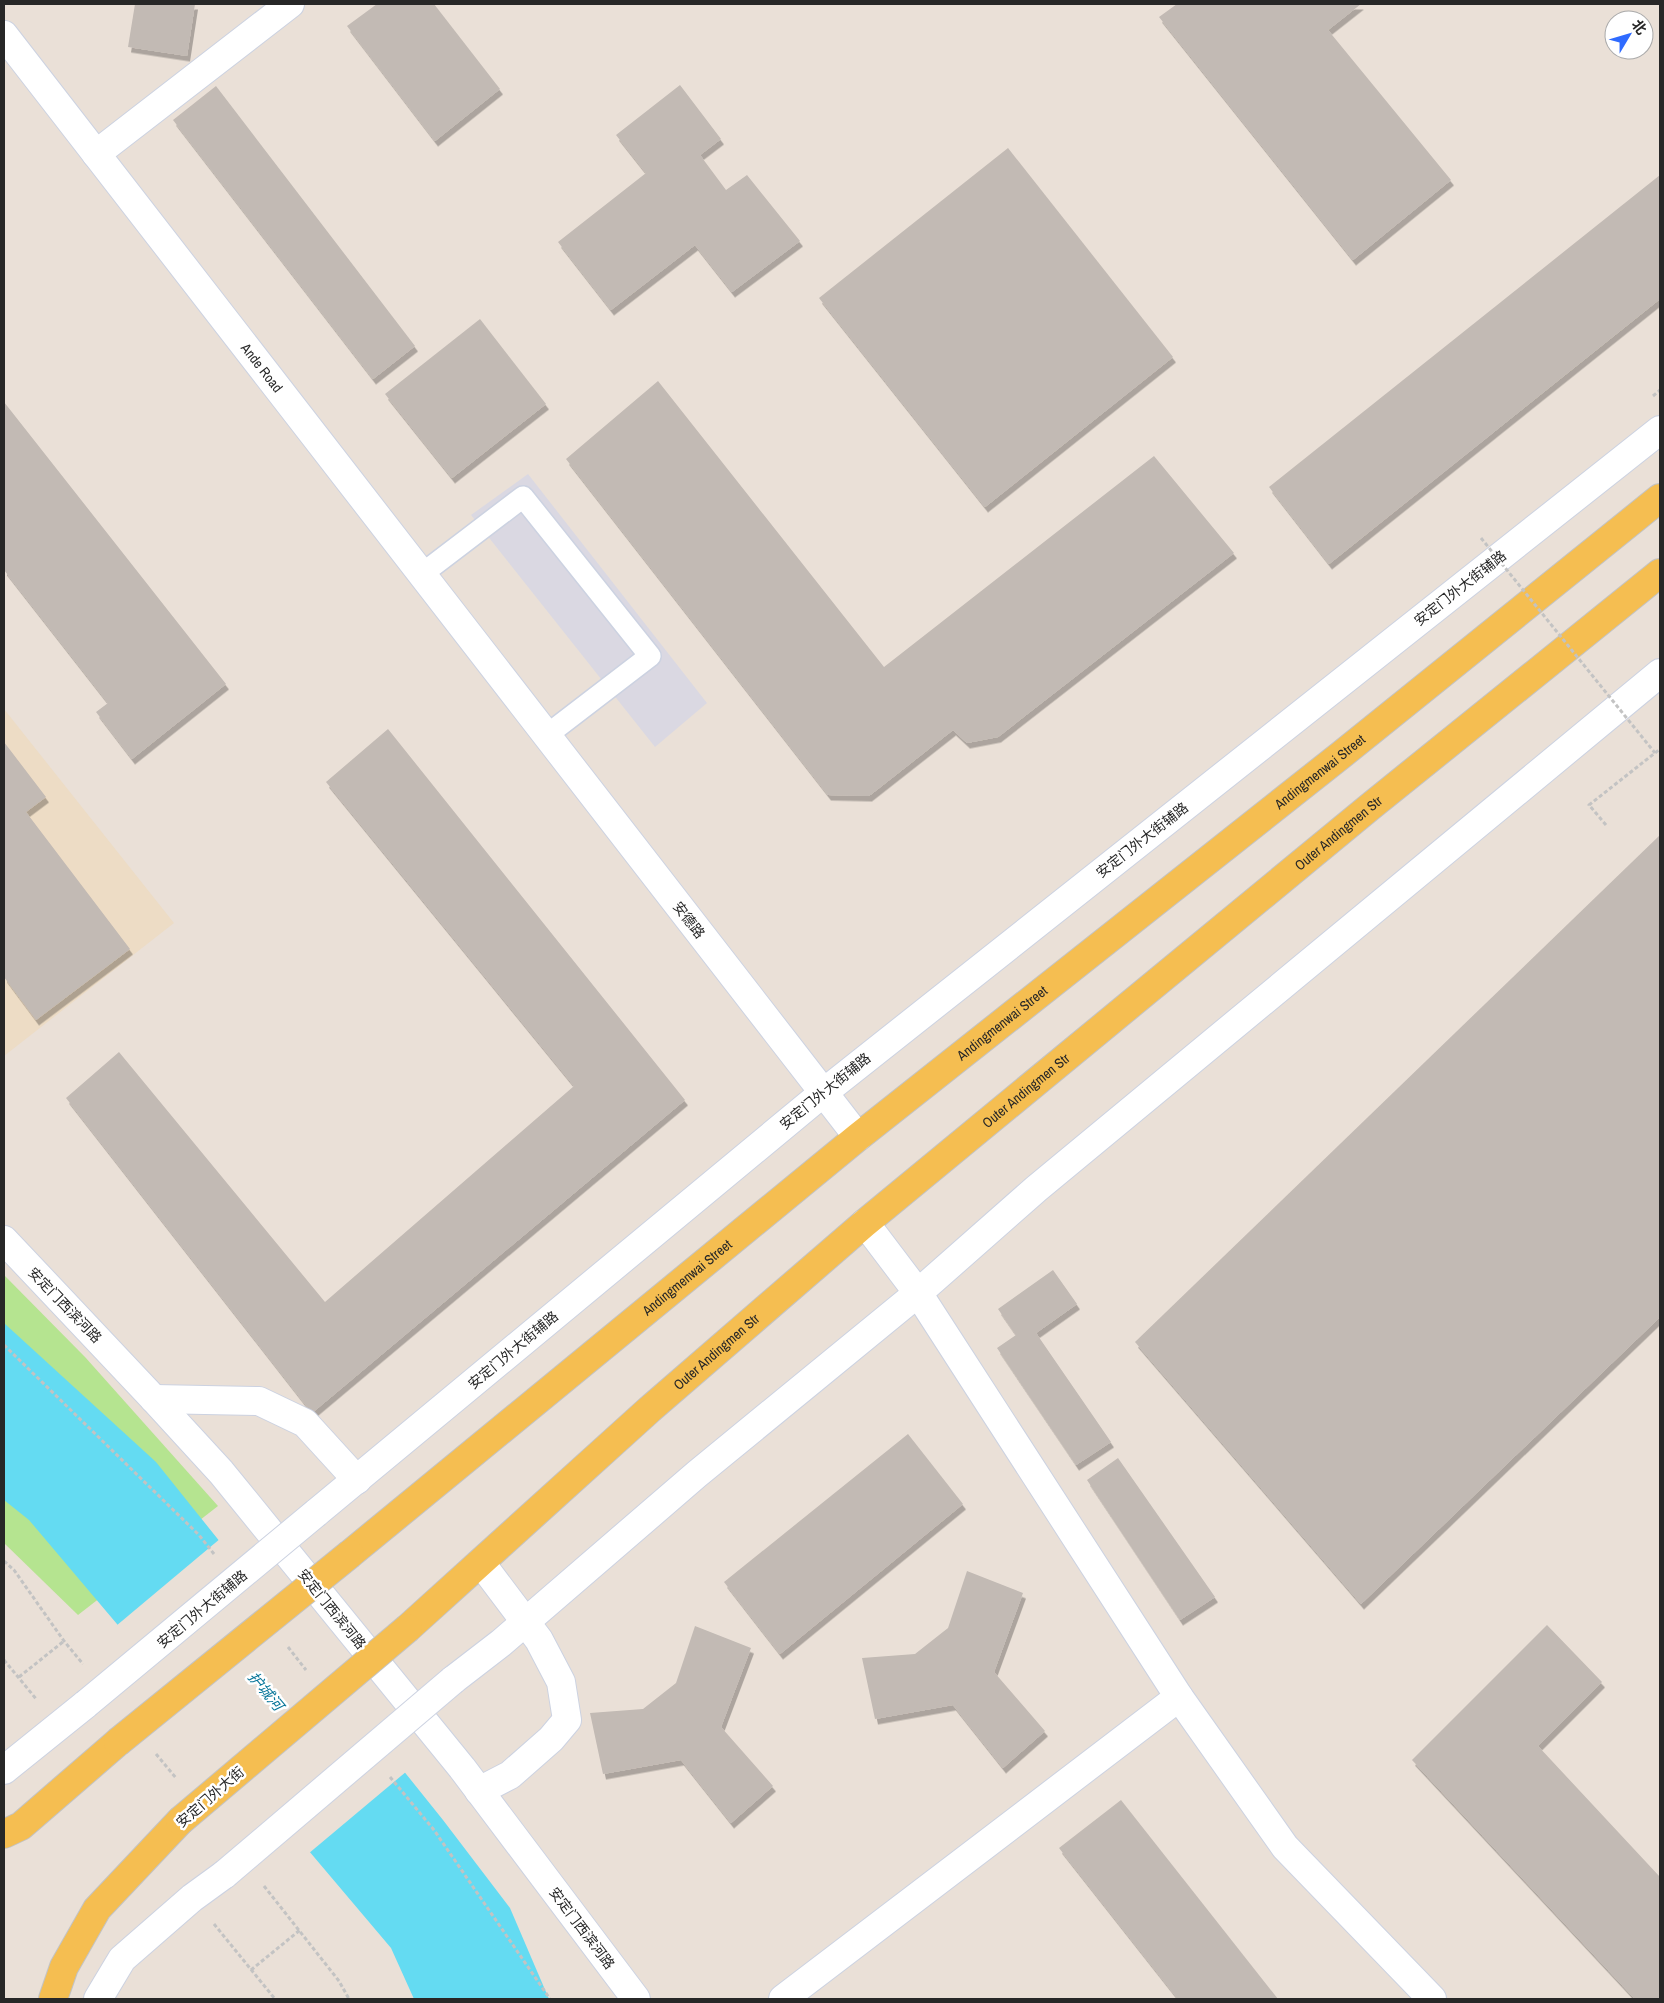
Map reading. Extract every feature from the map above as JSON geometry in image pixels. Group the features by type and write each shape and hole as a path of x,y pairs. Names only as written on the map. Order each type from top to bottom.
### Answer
{"main road":[{"name":"Andingmenwai Street","path":"4,1834 21,1826 118,1742 858,1137 1341,755 1660,498"},
{"name":"Outer Andingmen Str","path":"408,1628 650,1409 865,1223 1371,806 1660,573"},
{"name":"安定门外大街","path":"53,1999 64,1967 97,1909 180,1822 408,1628"}],"street":[{"path":"96,154 290,4"},
{"name":"Ande Road","path":"4,35 547,735"},
{"name":"安定门外大街辅路","path":"4,1770 357,1480 822,1092 1660,430"},
{"path":"98,1999 122,1959 192,1898 226,1874 453,1680 526,1622 697,1474 918,1293 1036,1189 1660,673"},
{"name":"安德路","path":"547,735 858,1137"},
{"path":"865,1223 918,1293 1180,1697 1285,1847 1432,1999"},
{"name":"安定门西滨河路","path":"4,1240 221,1472 479,1791 636,1999"},
{"path":"154,1399 259,1401 305,1423 357,1480"},
{"path":"479,1791 510,1775 551,1738 567,1720 562,1682 539,1640 481,1563"},
{"path":"783,1999 1180,1697"}],"lane":[{"path":"422,574 523,497 622,619 650,656 547,735"}],"path":[{"path":"1481,538 1655,754"},
{"path":"1606,825 1589,806 1660,749"},
{"path":"4,1345 199,1535 218,1558"},
{"path":"19,1677 64,1641"},
{"path":"286,1644 310,1676"},
{"path":"4,1660 43,1708"},
{"path":"384,1770 434,1830 550,1999"},
{"path":"192,1898 276,1999"},
{"path":"251,1970 300,1930"}],"shaded area":[{"path":"528,474 707,703 655,747 471,515"},
{"path":"4,709 174,923 4,1056"}],"green space":[{"path":"4,1275 85,1357 218,1506 78,1615 4,1543"}],"water":[{"name":"护城河","path":"4,1323 156,1462 443,1820 510,1908 549,1999 414,1999 391,1948 29,1520 4,1500"}],"pier":[{"path":"221,1538 407,1771 308,1854 116,1626"}],"building":[{"path":"135,4 195,4 187,56 128,47"},
{"path":"377,4 434,4 500,89 435,141 347,26"},
{"path":"1177,4 1361,4 1328,30 1451,180 1353,260 1159,17"},
{"path":"680,85 721,139 700,155 726,190 747,175 800,241 732,292 695,245 611,310 558,242 646,173 616,135"},
{"path":"216,86 415,346 373,379 173,120"},
{"path":"1008,148 1173,357 985,507 819,298"},
{"path":"1660,175 1660,299 1329,564 1269,487"},
{"path":"480,319 546,404 452,478 385,394"},
{"path":"658,381 884,667 1154,456 1234,553 998,737 967,743 953,730 869,796 828,795 566,459"},
{"path":"4,402 226,684 132,759 96,712 108,703 4,570"},
{"path":"388,729 685,1100 312,1413 66,1098 119,1052 325,1302 574,1086 326,782"},
{"path":"4,742 46,797 26,812 130,949 36,1020 4,977"},
{"path":"1660,835 1660,1317 1361,1604 1135,1342"},
{"path":"1053,1270 1077,1304 1036,1333 1111,1442 1076,1465 997,1348 1016,1335 998,1309"},
{"path":"908,1434 963,1504 780,1654 724,1582"},
{"path":"1118,1458 1215,1597 1180,1620 1087,1480"},
{"path":"967,1571 1023,1593 994,1672 1045,1731 1003,1768 953,1705 875,1719 862,1658 915,1654 948,1628"},
{"path":"1547,1625 1602,1682 1538,1746 1660,1877 1660,1999 1635,1999 1412,1760"},
{"path":"695,1626 751,1648 721,1727 773,1786 731,1823 681,1760 603,1774 590,1713 643,1709 676,1683"},
{"path":"1121,1800 1278,1999 1178,1999 1059,1848"}]}
